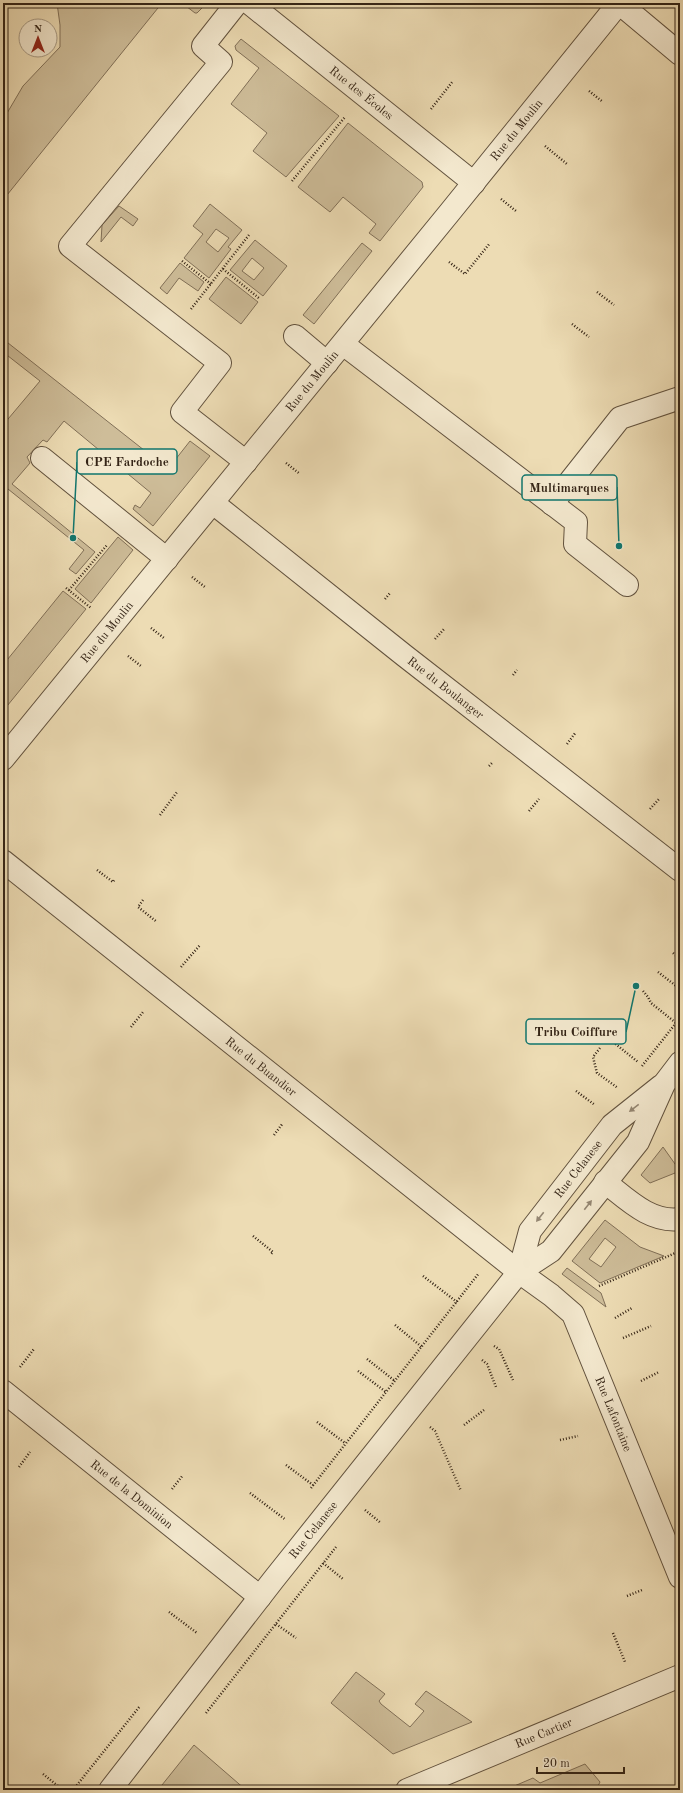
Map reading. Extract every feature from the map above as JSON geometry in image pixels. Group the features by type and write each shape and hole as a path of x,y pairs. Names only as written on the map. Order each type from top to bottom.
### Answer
{"street":[{"path":"237,3 203,46 221,62 70,246 220,363 182,412 246,462"},
{"name":"Rue des Écoles","path":"249,3 474,183"},
{"path":"619,3 680,54"},
{"name":"Rue du Moulin","path":"3,758 343,344 619,3"},
{"path":"295,336 327,363"},
{"path":"343,344 576,522 575,544 627,586"},
{"path":"552,504 620,418 680,398"},
{"path":"42,458 167,558"},
{"name":"Rue du Boulanger","path":"213,503 411,661 680,870"},
{"name":"Rue du Buandier","path":"3,861 519,1272"},
{"name":"Rue Celanese","path":"110,1790 260,1597 519,1272 551,1251 638,1142 664,1084 680,1063"},
{"name":"Rue Celanese","path":"519,1272 530,1230 612,1125 664,1084"},
{"path":"606,1182 638,1208 663,1218 680,1219"},
{"name":"Rue Lafontaine","path":"519,1272 551,1296 572,1314 575,1319 680,1576"},
{"name":"Rue de la Dominion","path":"3,1391 260,1597"},
{"name":"Rue Cartier","path":"408,1790 680,1676"}],"path":[{"path":"431,109 453,81"},
{"path":"589,91 603,102"},
{"path":"292,181 345,117"},
{"path":"545,146 567,164"},
{"path":"501,199 516,211"},
{"path":"202,294 249,235"},
{"path":"449,262 465,274 490,242"},
{"path":"182,261 211,284"},
{"path":"223,269 260,299"},
{"path":"597,292 614,305"},
{"path":"572,324 589,337"},
{"path":"286,463 300,474"},
{"path":"91,608 67,589 110,542"},
{"path":"192,577 205,587"},
{"path":"385,599 390,593"},
{"path":"150,628 164,638"},
{"path":"435,639 445,628"},
{"path":"128,656 141,666"},
{"path":"513,675 517,670"},
{"path":"568,744 576,732"},
{"path":"488,766 493,762"},
{"path":"160,815 177,792"},
{"path":"529,811 539,799"},
{"path":"650,809 659,799"},
{"path":"97,870 113,882 115,879"},
{"path":"143,900 138,907 157,922"},
{"path":"181,967 200,945"},
{"path":"673,954 680,959"},
{"path":"658,972 680,989"},
{"path":"643,991 651,1004 676,1023"},
{"path":"131,1027 144,1012"},
{"path":"650,1055 680,1018"},
{"path":"612,1042 638,1062"},
{"path":"600,1048 593,1057 597,1073 623,1091"},
{"path":"576,1091 600,1109"},
{"path":"274,1135 283,1123"},
{"path":"253,1236 274,1252 271,1254"},
{"path":"599,1286 680,1251"},
{"path":"423,1276 457,1302"},
{"path":"309,1490 475,1278"},
{"path":"614,1318 632,1308"},
{"path":"396,1325 422,1347"},
{"path":"623,1338 651,1326"},
{"path":"490,1350 498,1339"},
{"path":"494,1346 499,1349 513,1380"},
{"path":"20,1367 34,1349"},
{"path":"478,1366 486,1355"},
{"path":"367,1359 395,1381"},
{"path":"482,1360 487,1364 496,1387"},
{"path":"358,1370 386,1392"},
{"path":"641,1381 659,1372"},
{"path":"464,1425 484,1410"},
{"path":"425,1433 435,1421"},
{"path":"317,1422 345,1443"},
{"path":"430,1427 435,1431 461,1491"},
{"path":"560,1440 578,1436"},
{"path":"19,1467 30,1452"},
{"path":"286,1465 313,1485"},
{"path":"172,1489 183,1475"},
{"path":"250,1493 286,1520"},
{"path":"360,1516 370,1504"},
{"path":"365,1510 381,1523"},
{"path":"202,1717 337,1545"},
{"path":"323,1563 343,1579"},
{"path":"627,1596 642,1590"},
{"path":"169,1612 197,1633"},
{"path":"276,1624 296,1638"},
{"path":"613,1633 625,1662"},
{"path":"43,1774 63,1790"}],"shaded area":[{"path":"57,3 162,3 3,200 3,120 23,86 50,58 58,58 58,49 60,47 60,25"},
{"path":"182,3 196,3 202,8 195,13"},
{"path":"241,39 339,116 286,177 253,151 267,133 231,104 259,68 236,50 235,46"},
{"path":"348,123 422,182 423,187 380,241 369,233 376,224 343,197 330,212 298,187"},
{"path":"210,204 242,230 228,247 231,249 209,278 184,258 203,234 193,226","holes":["216,229 229,238 218,252 206,242"]},
{"path":"119,206 138,219 133,226 121,217 101,242 102,225"},
{"path":"255,240 287,266 263,296 230,270","holes":["252,258 264,268 254,280 242,271"]},
{"path":"362,243 372,251 314,324 303,315"},
{"path":"180,263 204,282 198,291 179,278 167,294 160,288"},
{"path":"226,277 258,302 241,324 209,299"},
{"path":"3,339 168,469 190,441 210,456 153,526 133,509 135,505 140,508 151,493 64,421 47,442 43,440 27,457 30,463 12,484 95,552 76,574 69,569 84,550 3,485 3,425 40,381 3,352"},
{"path":"118,537 133,550 91,603 75,589"},
{"path":"63,591 86,609 3,711 3,665"},
{"path":"663,1147 680,1171 650,1183 641,1175"},
{"path":"605,1220 640,1247 664,1256 600,1283 572,1261","holes":["605,1238 616,1247 601,1267 589,1259"]},
{"path":"567,1268 601,1293 606,1307 562,1274"},
{"path":"356,1672 385,1694 379,1701 381,1704 410,1727 424,1711 415,1704 426,1691 472,1722 393,1754 331,1703"},
{"path":"194,1745 246,1790 158,1790"},
{"path":"585,1764 600,1782 596,1790 514,1790 512,1787 533,1778 540,1783"}],"place":[{"name":"CPE Fardoche","path":"73,538"},
{"name":"Multimarques","path":"619,546"},
{"name":"Tribu Coiffure","path":"636,986"}]}
